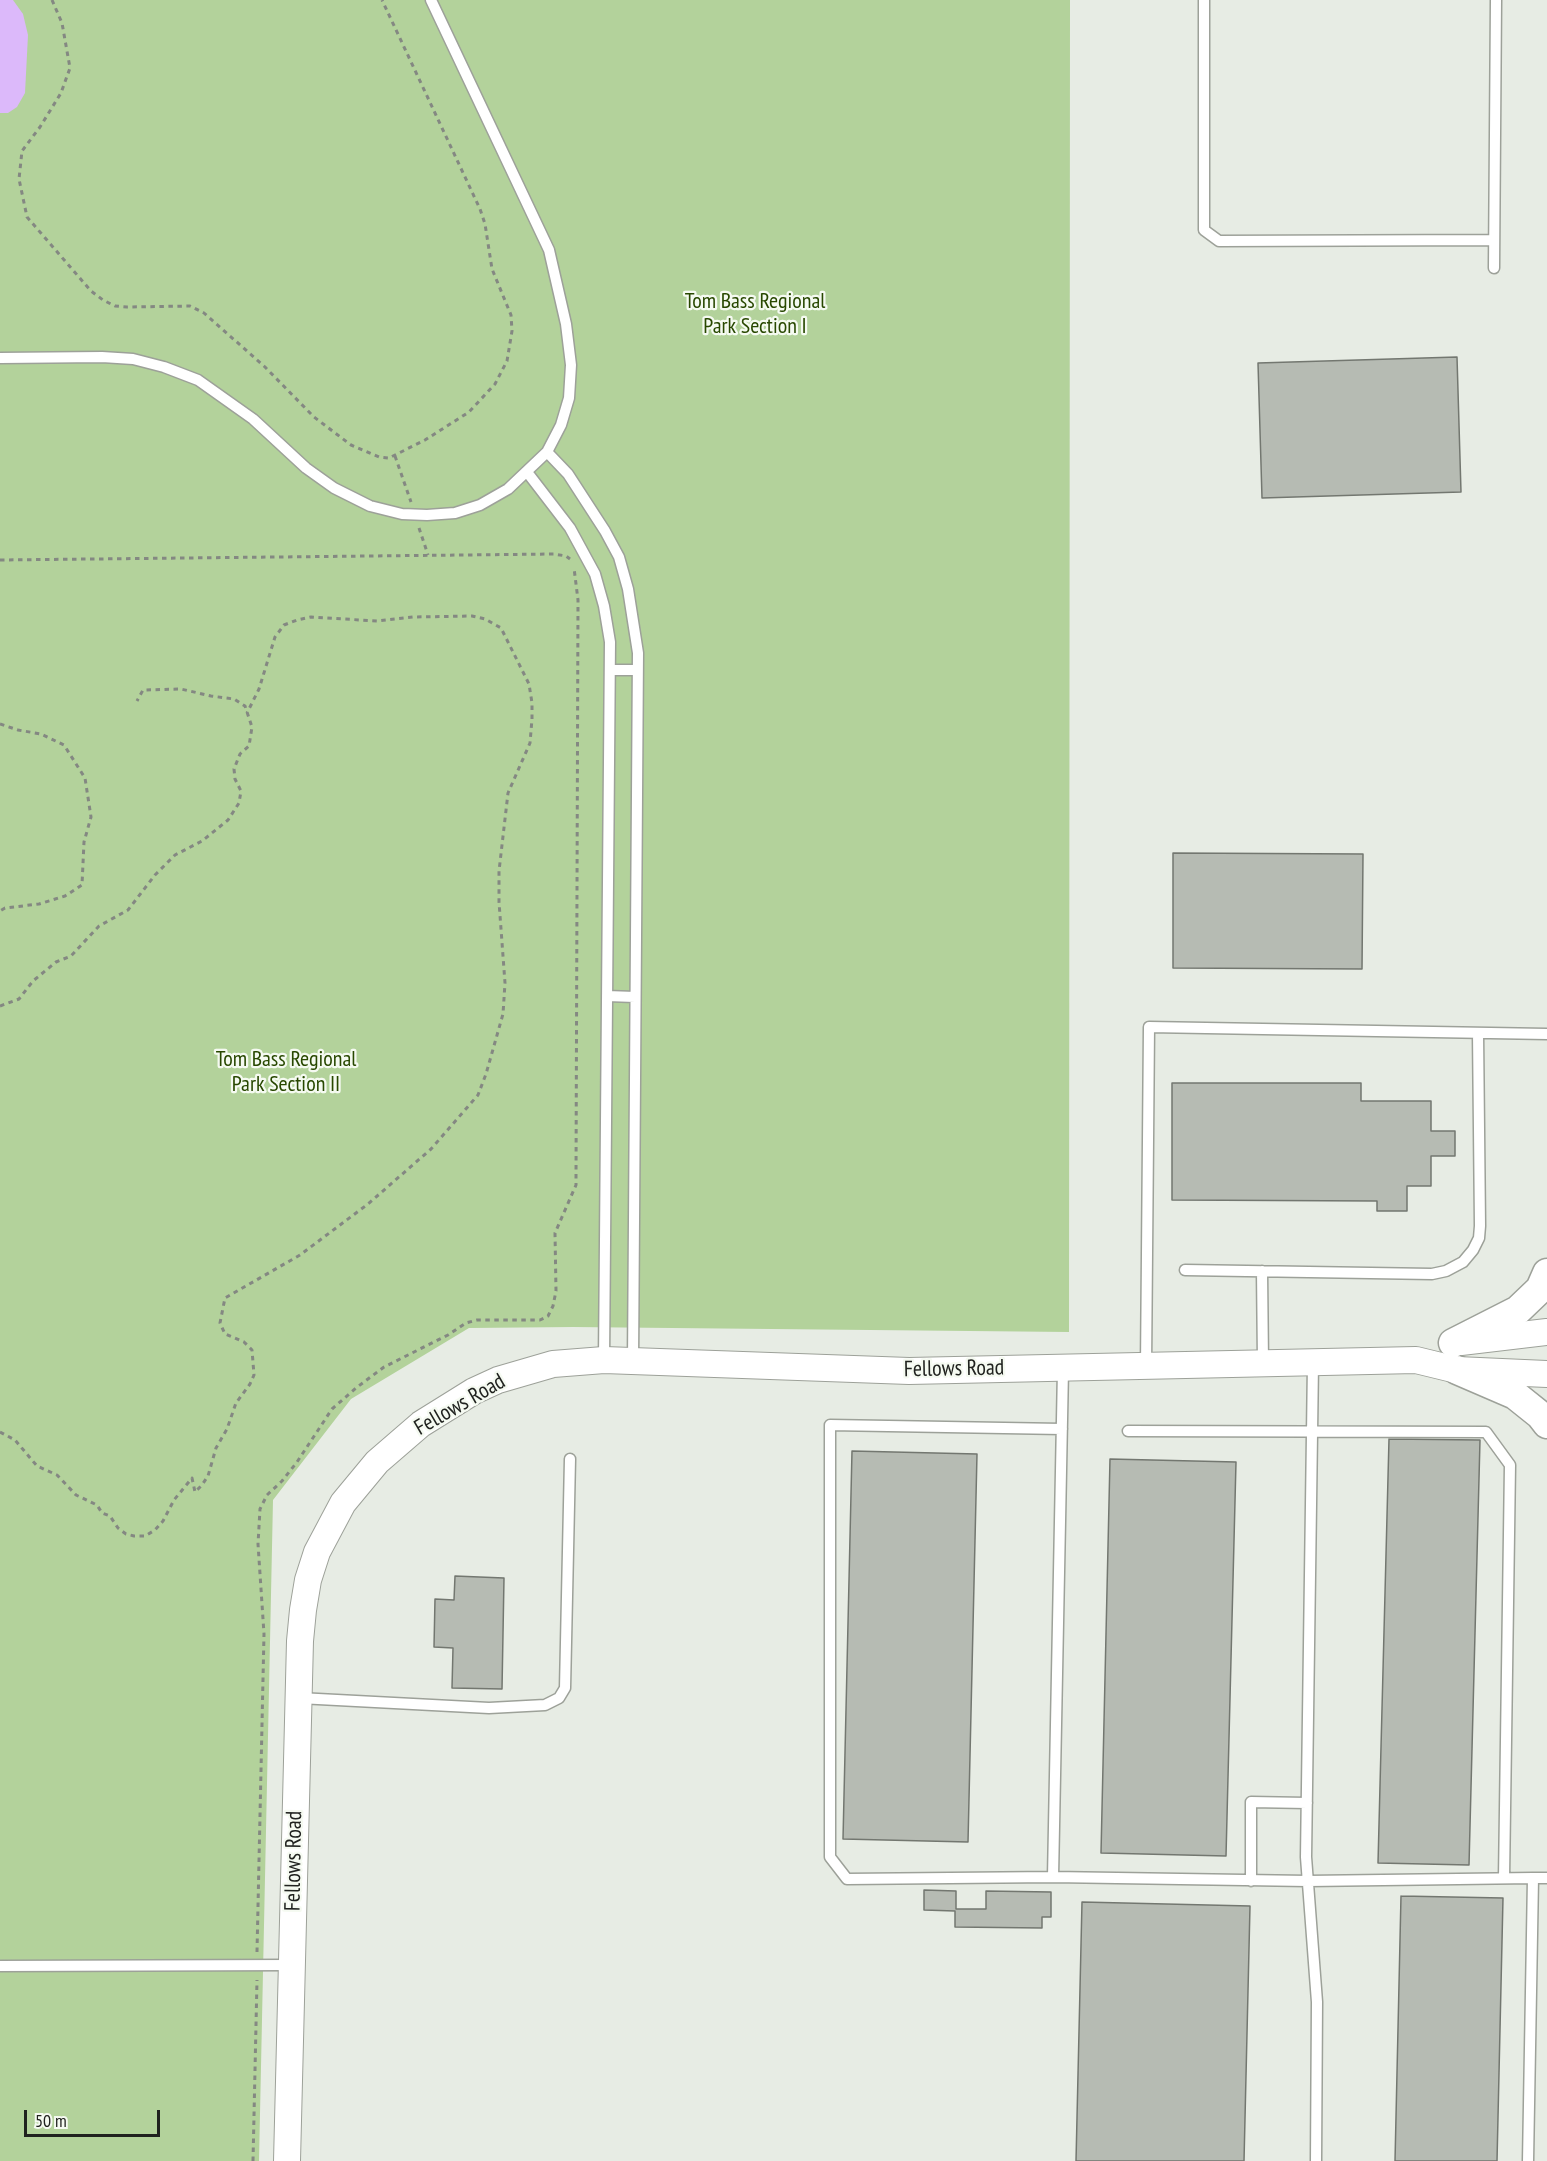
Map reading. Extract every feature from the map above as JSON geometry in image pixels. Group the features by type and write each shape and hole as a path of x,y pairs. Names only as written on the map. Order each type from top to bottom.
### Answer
{"main road":[{"path":"1547,1273 1540,1289 1518,1310 1455,1356 1515,1395 1540,1415 1547,1424"}],"street":[{"name":"Fellows Road","path":"287,2161 300,1641 308,1581 317,1552 343,1503 369,1470 421,1424 474,1391 498,1380 553,1364 604,1360 909,1371 1416,1360 1455,1356 1547,1332"},
{"name":"Fellows Road","path":"1455,1356 1547,1374"}],"lane":[{"path":"0,358 133,359 164,367 198,380 253,419 306,468 334,488 370,506 402,514 455,513 480,505 507,489 547,452 561,425 569,398 571,365 566,324 549,250 431,0"},
{"path":"1204,0 1204,230 1219,242 1494,240"},
{"path":"1494,268 1497,0"},
{"path":"547,452 568,474 619,557 628,589 638,653 633,1361"},
{"path":"527,472 570,528 595,574 610,642 604,1360"},
{"path":"610,670 637,670"},
{"path":"607,996 635,997"},
{"path":"1146,1366 1149,1027 1547,1034"},
{"path":"1185,1270 1432,1274 1446,1271 1463,1262 1479,1238 1480,1226 1479,1033"},
{"path":"1262,1271 1263,1363"},
{"path":"1313,1362 1306,1857 1317,2002 1316,2161"},
{"path":"1053,1877 1063,1367"},
{"path":"1062,1429 830,1425 830,1857 847,1879 1053,1877 1308,1881 1547,1878"},
{"path":"1128,1431 1486,1432 1510,1465 1504,1878"},
{"path":"298,1698 489,1708 545,1705 559,1698 565,1688 570,1458"},
{"path":"1251,1881 1251,1802 1307,1803"},
{"path":"1528,2161 1533,1878"},
{"path":"0,1966 292,1965"}],"path":[{"path":"52,0 62,23 70,68 61,93 40,128 22,151 19,179 27,217 91,291 103,300 115,306 127,307 189,306 204,314 265,367 314,417 351,446 379,457 389,458 425,440 469,412 495,384 507,361 512,315 492,269 485,224 480,209 382,0"},
{"path":"0,560 554,554 566,556 572,562 576,577 578,600 576,1185 555,1233 556,1291 553,1306 548,1316 540,1320 477,1320 466,1323 448,1335 384,1367 332,1409 297,1462 267,1495 260,1509 258,1544 264,1634 253,2161"},
{"path":"0,1432 15,1440 37,1466 57,1475 76,1495 97,1505 102,1513 110,1516 118,1528 126,1534 145,1536 155,1530 163,1521 174,1500 192,1478 195,1492 208,1476 216,1448 227,1429 236,1403 254,1375 252,1350 244,1342 225,1334 220,1323 225,1298 300,1255 376,1197 431,1149 478,1095 486,1074 504,1004 499,871 508,793 530,743 532,718 529,684 501,628 485,619 472,616 413,617 377,621 311,617 297,620 285,625 275,637 259,689 247,713"},
{"path":"0,1006 19,999 33,981 56,962 71,956 99,926 128,910 155,875 175,855 202,841 228,820 239,803 241,790 235,779 234,769 240,754 249,746 252,727 245,706 234,699 181,689 143,690 137,701"},
{"path":"0,724 41,734 64,745 85,778 92,817 84,842 82,885 65,896 39,904 5,908 0,912"}],"green space":[{"path":"0,0 1070,0 1069,1332 469,1328 351,1399 273,1500 259,2161 0,2161"}],"shaded area":[{"path":"0,0 13,0 23,14 28,35 25,93 17,107 8,113 0,113"}],"building":[{"path":"1457,357 1461,492 1262,498 1258,363"},
{"path":"1173,853 1363,854 1362,969 1173,968"},
{"path":"1172,1083 1361,1083 1361,1101 1431,1101 1431,1131 1455,1131 1455,1156 1431,1156 1431,1186 1407,1186 1407,1211 1377,1211 1377,1201 1172,1200"},
{"path":"1389,1439 1480,1440 1469,1865 1378,1863"},
{"path":"852,1451 977,1454 968,1842 843,1839"},
{"path":"1110,1459 1236,1462 1226,1856 1101,1853"},
{"path":"455,1576 504,1578 502,1689 452,1688 453,1648 434,1647 435,1599 454,1600"},
{"path":"924,1890 956,1891 956,1909 986,1909 986,1891 1051,1892 1051,1917 1042,1917 1042,1928 955,1927 955,1911 924,1910"},
{"path":"1401,1896 1503,1898 1497,2161 1395,2161"},
{"path":"1082,1902 1250,1906 1244,2161 1076,2161"}],"park label":[{"name":"Tom Bass Regional Park Section I","path":"755,314"},
{"name":"Tom Bass Regional Park Section II","path":"286,1072"}]}
